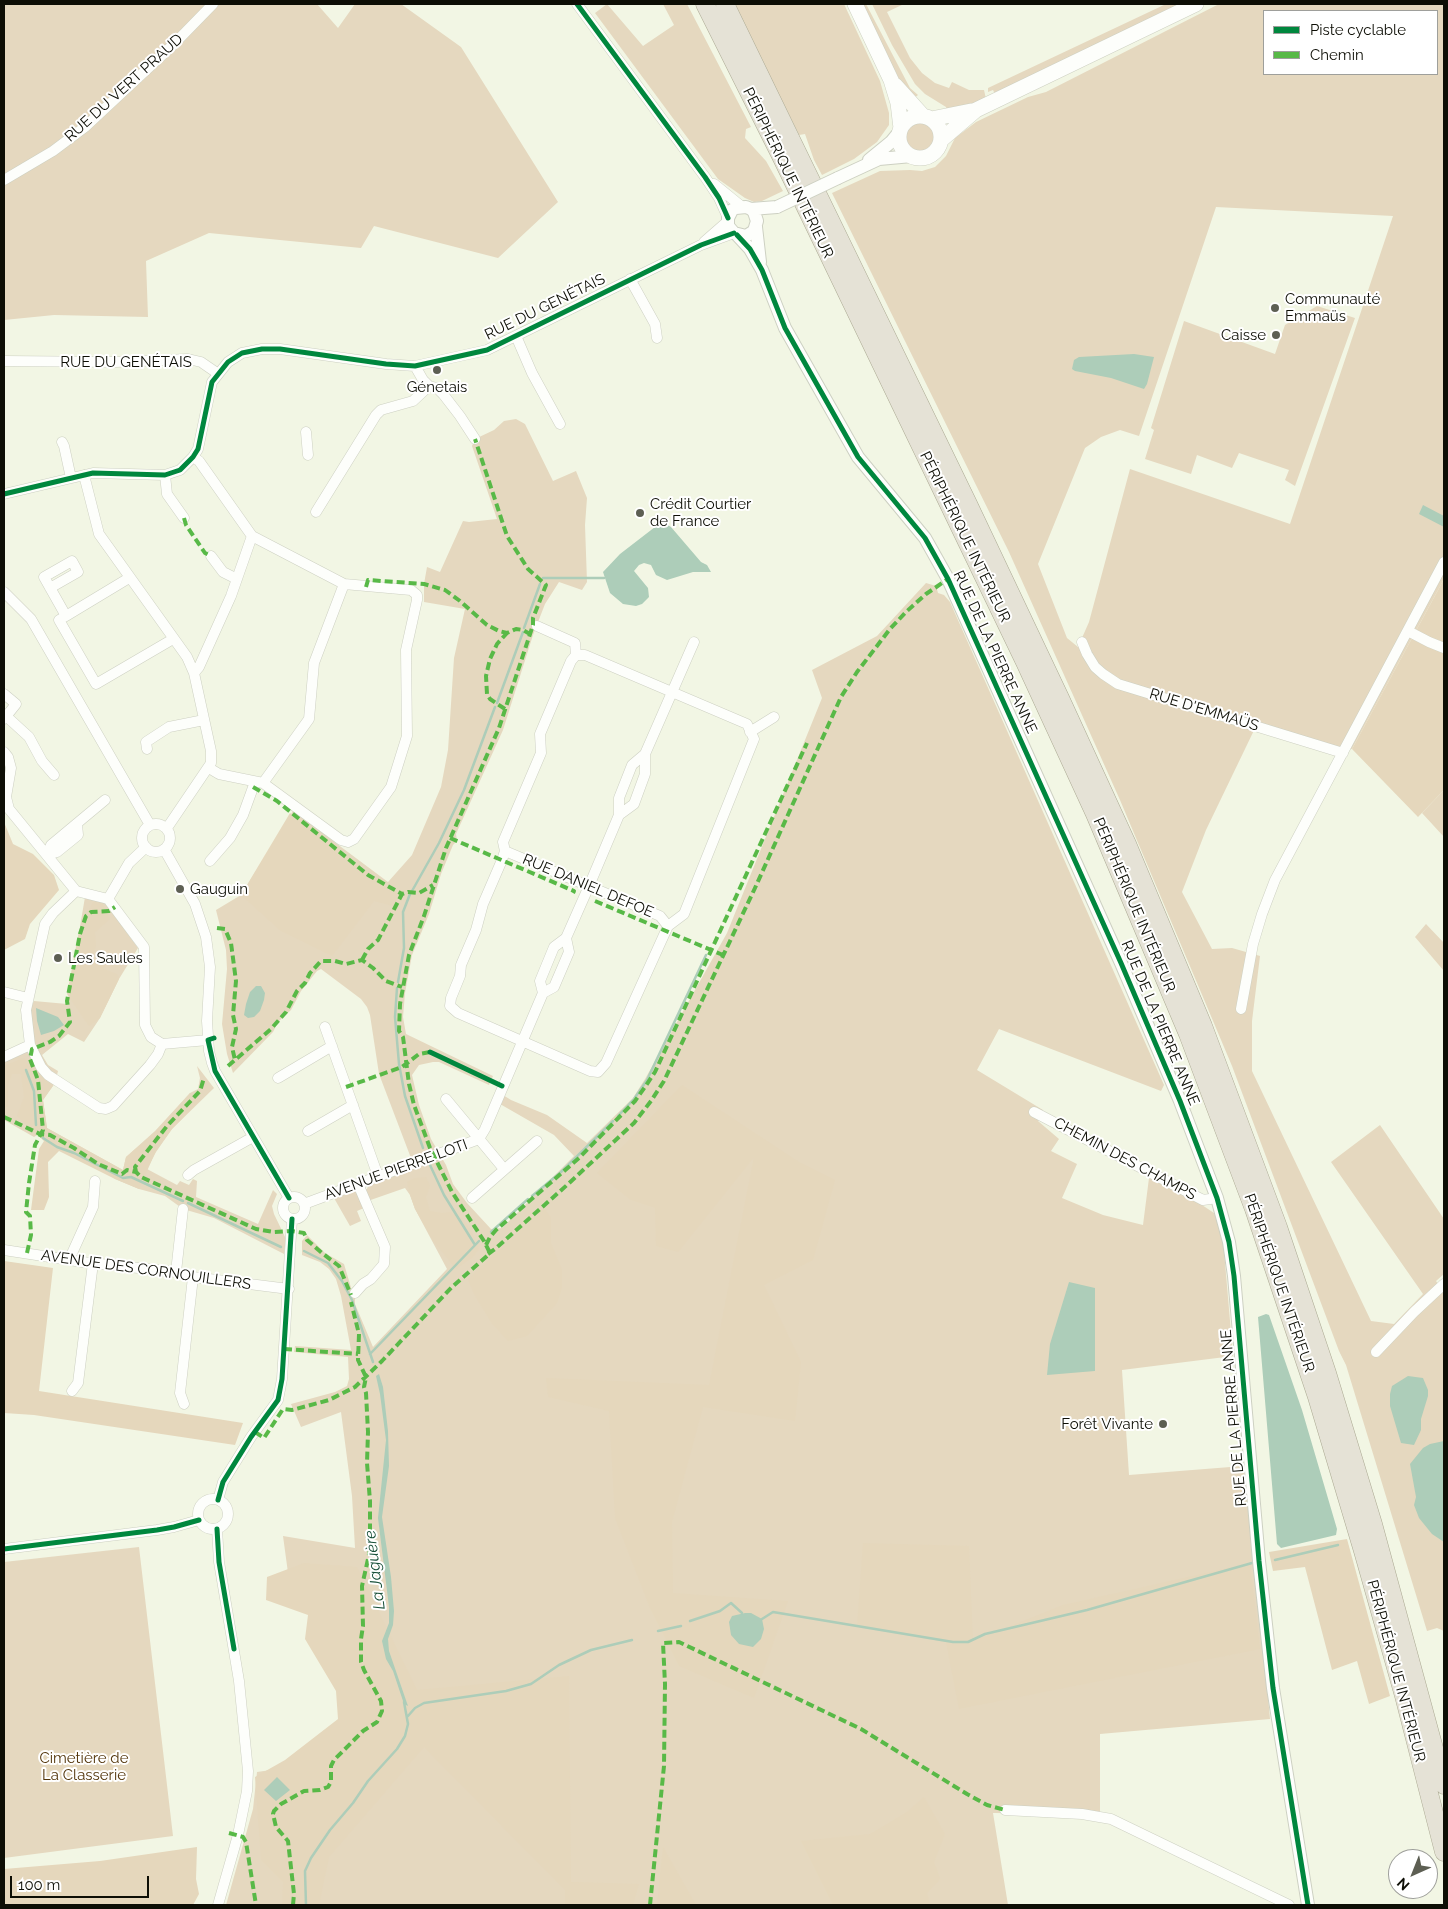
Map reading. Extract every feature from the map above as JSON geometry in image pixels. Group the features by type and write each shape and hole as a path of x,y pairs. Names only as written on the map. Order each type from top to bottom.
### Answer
{"highway":[{"name":"PÉRIPHÉRIQUE INTÉRIEUR","path":"705,4 795,185 1025,662 1099,823 1188,1034 1254,1209 1317,1397 1366,1560 1444,1852"},
{"path":"725,4 1060,698 1127,844 1200,1017 1278,1227 1327,1373 1373,1524 1444,1785"}],"main road":[{"path":"855,4 891,80 898,103 901,147 912,156 921,158 930,156 938,148 941,140 976,110 1196,4"},
{"path":"891,80 939,128 941,140"},
{"path":"900,129 904,123 912,118 927,118 976,110"}],"street":[{"name":"RUE DU VERT PRAUD","path":"4,180 53,151 85,127 174,44 213,4"},
{"path":"577,4 706,177 720,198 728,220 728,226 735,234 750,234 757,224 777,206 859,167 880,159 912,156"},
{"path":"859,167 891,142 900,129"},
{"path":"706,177 756,216 757,224"},
{"path":"728,220 732,210 777,206"},
{"name":"RUE DU GENÉTAIS","path":"701,244 728,220"},
{"name":"RUE DE LA PIERRE ANNE","path":"757,224 762,270"},
{"name":"RUE DU GENÉTAIS","path":"4,361 116,362 188,359 201,362 217,374 235,357 250,350 262,349 308,352 386,364 415,366 487,350 701,244 735,234"},
{"name":"RUE DE LA PIERRE ANNE","path":"735,234 750,249 762,270 785,328 858,457 925,538 948,579 1121,963 1218,1198 1234,1276 1259,1561 1274,1690 1308,1905"},
{"path":"630,279 655,324 657,338"},
{"path":"516,336 532,373 560,424"},
{"path":"415,366 423,380 443,394 475,439"},
{"path":"4,494 84,475 99,473 165,475 180,470 193,457 201,439 210,390 217,374"},
{"path":"316,512 361,436 381,410 413,401 429,386"},
{"path":"306,432 308,455"},
{"path":"62,442 71,478"},
{"path":"193,457 199,461 252,536 344,584 410,590 417,594 406,650 407,736 391,787 354,838 348,842 341,840 259,783 219,774 209,768"},
{"path":"84,475 99,534 191,664 194,673 212,759 209,768 166,828"},
{"path":"165,475 166,494 184,518"},
{"path":"194,673 208,648 237,579 247,544 252,536"},
{"path":"211,556 224,572 237,579"},
{"path":"1241,1009 1253,944 1275,880 1444,562"},
{"path":"129,578 59,620 96,684 173,639"},
{"path":"210,860 230,838 259,783 309,719 314,663 344,584"},
{"path":"50,588 66,616"},
{"path":"4,592 31,619 150,826"},
{"path":"537,626 575,643 576,655 571,661 540,734 542,754 503,842 505,850 461,965 460,976 451,998 450,1006 458,1013 590,1071 598,1072 606,1063 668,926 684,914 754,738 747,724 585,656 576,655"},
{"path":"1408,631 1444,648"},
{"name":"AVENUE PIERRE LOTI","path":"619,815 634,804 645,774 645,754 694,642"},
{"name":"RUE D'EMMAÜS","path":"1082,642 1095,667 1118,684 1343,753"},
{"path":"4,694 16,704 5,717 29,737 42,761 54,775"},
{"path":"750,732 774,717"},
{"path":"147,749 146,742 169,727 204,720"},
{"path":"4,752 12,768 6,797 8,809 76,891 108,899 144,947 145,1025 151,1037 162,1044 208,1040"},
{"name":"AVENUE PIERRE LOTI","path":"304,1204 479,1139 543,993 540,981 554,947 566,938 619,815 619,798 632,765 645,754"},
{"path":"47,854 57,852 78,835 76,824 105,800"},
{"path":"158,824 166,828 170,839 164,849 155,852 146,846 143,841 145,830 150,826 158,824"},
{"path":"108,899 129,863 146,846"},
{"path":"164,849 195,904 206,937 210,967 207,1021 208,1040 215,1071 289,1198"},
{"name":"RUE DANIEL DEFOE","path":"505,850 660,916 668,926"},
{"path":"76,891 53,913 45,924 28,998 26,1021 30,1045 41,1067 48,1075 103,1109 112,1106 150,1065 162,1044"},
{"name":"AVENUE PIERRE LOTI","path":"543,993 554,987 569,952 566,938"},
{"path":"4,992 28,998"},
{"path":"325,1027 378,1176"},
{"path":"4,1056 30,1045"},
{"path":"278,1078 332,1046"},
{"path":"446,1099 504,1169"},
{"path":"308,1131 352,1105"},
{"name":"CHEMIN DES CHAMPS","path":"1034,1112 1203,1200 1218,1198"},
{"path":"188,1175 253,1137"},
{"path":"472,1198 536,1141"},
{"path":"69,1260 93,1207 96,1181"},
{"path":"355,1293 384,1264 385,1247 358,1184"},
{"path":"298,1197 304,1204 305,1208 302,1215 298,1218 292,1219 285,1215 282,1208 284,1201 289,1198 298,1197"},
{"path":"176,1272 183,1209"},
{"path":"218,1500 223,1482 251,1437 278,1400 282,1379 289,1289 292,1219"},
{"name":"AVENUE DES CORNOUILLERS","path":"4,1250 69,1260 176,1272 193,1277 289,1289"},
{"path":"72,1391 78,1384 93,1263"},
{"path":"184,1404 180,1393 193,1277"},
{"path":"1376,1352 1444,1284"},
{"path":"218,1500 226,1507 228,1517 222,1526 218,1528 205,1527 199,1520 199,1510 204,1502 218,1500"},
{"path":"4,1549 166,1529 199,1520"},
{"path":"218,1528 219,1562 239,1681 248,1771 247,1791 238,1835 218,1905"},
{"path":"1005,1810 1082,1814 1112,1819 1289,1905"}],"green space":[{"path":"4,4 317,4 338,28 355,4 401,4 461,47 558,202 498,258 374,226 361,248 209,233 146,261 148,317 54,315 4,320"},
{"path":"607,4 643,46 674,25 663,4 687,4 751,127 746,129 745,138 766,161 783,191 762,201 754,202 718,179 595,13"},
{"path":"734,4 844,4 880,81 889,113 889,125 877,142 854,159 822,175 814,160 805,134 799,135"},
{"path":"860,4 866,4 910,88 918,95 912,100 896,74"},
{"path":"872,4 904,4 887,12 910,58 922,73 935,83 949,88 952,82 969,90 984,90 986,99 948,113 946,107 925,94 915,84 892,45"},
{"path":"1166,4 1185,4 995,94 993,90 988,92 988,88"},
{"path":"1219,4 1444,4 1444,579 1352,749 1333,748 1258,722 1206,830 1182,892 1212,949 1232,948 1260,956 1252,1021 1252,1071 1371,1321 1394,1324 1423,1294 1331,1162 1380,1125 1444,1219 1444,1274 1436,1281 1444,1293 1444,1631 1437,1628 1427,1631 1346,1365 1339,1351 1232,1066 1120,800 1009,552 832,193 880,171 922,171 935,167 946,156 955,138 976,122 1028,97 1046,92","holes":["1216,207 1393,216 1290,524 1130,469 1089,622 1078,647 1067,638 1038,564 1085,448 1101,437 1120,430 1139,436"]},
{"path":"920,122 931,126 935,137 931,148 920,152 909,148 905,137 909,126"},
{"path":"1317,306 1355,318 1295,486 1285,480 1289,470 1239,453 1232,468 1197,455 1191,474 1145,459 1154,430 1151,428 1184,321 1275,354 1285,325"},
{"path":"516,419 525,424 553,481 576,471 587,498 585,525 587,582 582,590 559,582 545,604 533,635 503,730 456,834 457,841 453,845 441,874 429,914 412,955 403,1017 406,1034 493,1076 489,1085 439,1062 419,1065 412,1075 419,1105 431,1139 446,1165 453,1184 467,1203 491,1229 502,1228 574,1156 554,1135 500,1104 503,1095 547,1115 587,1143 633,1098 727,933 822,698 812,670 877,636 926,583 936,586 938,593 944,595 950,602 1164,1085 1161,1091 999,1029 977,1070 1043,1110 1038,1121 1059,1139 1051,1151 1077,1164 1062,1198 1103,1215 1143,1225 1149,1178 1214,1213 1220,1226 1223,1239 1233,1356 1122,1370 1129,1475 1243,1466 1256,1564 1270,1719 1100,1734 1100,1814 993,1813 1008,1905 312,1905 314,1868 413,1754 415,1723 406,1721 404,1733 396,1746 365,1780 342,1814 328,1829 309,1855 303,1870 303,1905 226,1905 253,1809 257,1772 285,1768 340,1720 338,1690 312,1642 318,1599 291,1595 283,1536 355,1548 352,1496 341,1412 301,1427 291,1404 335,1392 347,1386 349,1379 348,1357 294,1352 295,1346 351,1350 336,1279 329,1269 320,1262 302,1255 302,1241 307,1235 325,1253 344,1264 352,1291 355,1293 355,1304 373,1347 447,1269 405,1188 362,1203 364,1208 357,1211 361,1221 350,1226 334,1198 353,1190 358,1193 367,1189 369,1184 414,1166 379,1074 370,1015 367,1007 361,999 321,969 317,971 301,991 291,1010 278,1022 273,1032 233,1073 227,1054 222,1024 227,969 226,950 216,910 241,895 293,811 388,882 412,855 441,787 448,750 454,658 465,609 424,602 424,584 427,567 440,572 463,521 497,519 472,446 475,439 494,430 504,421"},
{"path":"1444,790 1444,837 1422,813"},
{"path":"85,897 107,905 138,948 119,979 100,1018 84,1042 68,1034 42,1055 48,1065 58,1071 55,1083 43,1100 47,1128 123,1170 126,1157 155,1131 190,1093 198,1089 200,1078 197,1066 214,1088 172,1129 147,1169 177,1185 180,1181 189,1185 193,1179 197,1181 196,1197 258,1224 273,1190 277,1194 272,1206 274,1214 286,1239 284,1254 214,1218 183,1209 165,1196 139,1189 115,1179 47,1129 34,1137 4,1120 4,1061 36,1046 31,1032 31,1007 34,1001 67,1004"},
{"path":"1426,924 1444,943 1444,971 1415,937"},
{"name":"Cimetière de La Classerie","path":"139,1547 173,1836 4,1858 4,1562"}],"shaded area":[{"path":"1134,354 1154,357 1144,389 1111,378 1072,369 1074,360 1079,357"},
{"path":"1423,505 1444,516 1444,527 1419,514"},
{"path":"664,523 671,527 701,562 707,565 711,572 693,572 667,580 656,575 651,565 644,563 639,565 634,571 648,588 649,597 642,604 636,606 623,604 610,593 603,572 620,554 655,527"},
{"path":"1444,579 1444,790 1418,817 1352,749"},
{"path":"290,813 385,886 400,894 393,906 374,901 332,956 281,931 241,895"},
{"path":"4,822 13,844 33,854 54,875 59,890 30,924 25,939 4,950"},
{"path":"99,901 102,903 110,919 95,932 96,946 91,960 96,963 105,963 104,969 117,974 119,979 100,1018 89,1026 67,994 79,931 93,902"},
{"path":"256,986 261,986 265,993 264,1000 260,1011 254,1017 248,1018 244,1015 246,1004 250,992"},
{"path":"36,1008 58,1017 64,1025 54,1031 41,1035"},
{"path":"23,1058 55,1083 43,1100 47,1128 123,1170 126,1157 156,1131 190,1093 201,1099 172,1129 156,1151 139,1189 59,1151 48,1162 49,1197 44,1210 31,1210 39,1149 44,1141 17,1116 24,1097 21,1074 12,1074 8,1086 8,1106 4,1108 4,1066"},
{"path":"682,1085 799,1162 835,1180 813,1260 764,1285 801,1362 795,1421 703,1407 672,1522 673,1593 788,1601 754,1698 679,1666 650,1608 615,1518 609,1411 548,1397 546,1378 709,1385 754,1157 678,1252 656,1246 655,1208 631,1200 597,1173"},
{"path":"426,1177 430,1186 426,1197 430,1211 450,1212 463,1219 479,1249 473,1257 456,1269 432,1239 415,1209 410,1195 407,1182 415,1178"},
{"path":"544,1208 551,1218 551,1243 562,1270 562,1288 557,1303 527,1336 508,1341 491,1322 474,1294 468,1279"},
{"path":"4,1261 53,1268 39,1391 243,1423 235,1445 34,1415 4,1413"},
{"path":"1069,1282 1095,1288 1095,1371 1047,1375 1050,1344"},
{"path":"1266,1314 1269,1315 1302,1410 1337,1529 1336,1535 1281,1548 1277,1544 1258,1317"},
{"path":"379,1374 383,1387 388,1431 389,1466 382,1517 394,1611 393,1625 388,1639 389,1651 408,1706 404,1704 393,1671 386,1659 382,1641 389,1623 389,1607 378,1518 386,1440 376,1376"},
{"path":"1408,1376 1423,1378 1428,1390 1421,1419 1421,1430 1414,1445 1401,1443 1390,1406 1392,1386"},
{"path":"1444,1441 1444,1542 1432,1534 1419,1518 1414,1505 1416,1497 1410,1464 1423,1448 1430,1444"},
{"path":"1347,1539 1390,1696 1369,1704 1357,1661 1332,1670 1305,1567 1273,1571 1269,1552"},
{"path":"863,1543 969,1546 973,1641 1063,1605 1250,1563 1260,1649 959,1709 946,1642 857,1627"},
{"path":"304,1563 357,1567 417,1690 569,1676 571,1882 639,1884 633,1905 565,1905 565,1890 424,1747 329,1857 319,1905 282,1905 283,1882 261,1860 255,1777 285,1760 338,1719 336,1691 305,1639 308,1615 266,1600 267,1577"},
{"path":"751,1613 762,1619 764,1629 761,1639 753,1647 739,1644 731,1635 729,1622 732,1616"},
{"path":"277,1777 290,1790 276,1801 264,1790"},
{"path":"924,1797 945,1834 934,1862 940,1879 927,1893 930,1905 833,1905 801,1841 870,1834 907,1812"},
{"path":"197,1847 196,1879 199,1894 193,1905 4,1905 4,1869 100,1861"},
{"path":"663,1847 696,1905 657,1905"}],"waterway":[{"path":"543,578 604,578"},
{"path":"524,628 540,584"},
{"path":"497,703 523,632"},
{"path":"412,891 439,843 464,790 495,707"},
{"path":"398,982 404,948 403,912 410,894"},
{"path":"618,1116 634,1099 647,1080 706,955"},
{"path":"397,988 395,1017 399,1064 405,1096 423,1148"},
{"path":"26,1070 34,1091 36,1125"},
{"path":"532,1196 561,1172 613,1121"},
{"path":"43,1138 57,1147 74,1153 123,1178 131,1177 183,1201"},
{"path":"430,1165 444,1195 475,1245"},
{"path":"491,1232 528,1199"},
{"path":"188,1203 281,1247"},
{"path":"370,1354 479,1241"},
{"path":"304,1251 328,1263 342,1281 352,1300 373,1362"},
{"path":"1275,1560 1338,1545"},
{"path":"762,1619 773,1612 953,1642 968,1642 985,1634 1087,1610 1252,1563"},
{"path":"690,1621 720,1611 731,1603 742,1613"},
{"path":"658,1631 681,1626"},
{"path":"408,1716 415,1708 424,1703 506,1691 531,1684 559,1665 591,1650 632,1640"},
{"name":"La Jaguère","path":"306,1905 305,1871 311,1858 330,1830 353,1803 368,1781 397,1749 405,1736 408,1724 404,1702"}],"marked path":[{"path":"255,1432 264,1438 283,1409 292,1410 329,1400 355,1387 452,1287 487,1256 489,1251 452,1192 430,1148 414,1105 409,1084 403,1037 399,1031 400,1004 409,955 446,848 499,728 533,625 533,618 546,585 528,569 507,536 475,439"},
{"path":"184,518 186,525 205,553 211,556"},
{"path":"488,1254 634,1123 651,1101 664,1081 755,888 841,697 857,672 890,629 926,594 948,579"},
{"path":"366,587 368,580 424,584 445,590 487,625 507,633 516,629 530,634"},
{"path":"505,709 490,699 487,694 486,676 490,659 497,644 507,633"},
{"path":"486,1245 496,1230 579,1158 635,1101 655,1072 807,743"},
{"path":"253,787 277,801 368,875 402,894"},
{"path":"450,838 574,891 573,893"},
{"path":"362,960 368,949 378,940 402,894 408,892 419,893 433,885"},
{"path":"595,901 723,955"},
{"path":"27,1253 31,1235 30,1216 26,1212 29,1183 35,1145 43,1130 38,1080 30,1059 32,1049 50,1042 59,1036 70,1022 67,1001 80,934 86,916 91,912 109,911 115,907"},
{"path":"217,928 225,929 231,943 236,981 233,1015 236,1029 232,1047 235,1060"},
{"path":"228,1066 271,1029 286,1012 297,991 321,961 335,961 346,964 362,960 386,981 402,987"},
{"path":"346,1087 402,1067 419,1054 430,1052 434,1054"},
{"path":"136,1172 135,1167 167,1126 200,1091 204,1078"},
{"path":"4,1117 40,1134 50,1135 98,1164 122,1174 127,1170 136,1172 141,1177 256,1229 304,1233 307,1240 339,1266 351,1295"},
{"path":"293,1905 294,1894 288,1841 276,1827 274,1811 281,1804 304,1791 320,1790 328,1787 331,1782 331,1766 334,1760 363,1731 377,1722 382,1711 381,1701 361,1662 363,1626 362,1586 370,1550 370,1501 367,1463 366,1393 364,1387 366,1377 358,1360 359,1334 351,1302"},
{"path":"284,1349 358,1354"},
{"path":"650,1905 664,1766 665,1684 663,1643 679,1642 861,1729 967,1794 987,1805 1005,1810"},
{"path":"229,1833 243,1837 246,1842 256,1905"}],"cycle path":[{"path":"577,4 705,177 719,198 728,218"},
{"path":"4,494 93,473 165,475 180,470 198,449 212,382 228,362 242,353 262,349 280,349 386,364 415,366 487,350 701,245 734,233"},
{"path":"737,235 750,249 762,270 785,328 858,457 925,538 948,579 1121,963 1180,1101 1217,1198 1229,1242 1234,1276 1259,1561 1273,1688 1308,1905"},
{"path":"214,1038 208,1040 215,1071 289,1198"},
{"path":"430,1052 502,1086"},
{"path":"218,1500 223,1482 251,1437 278,1400 282,1379 292,1219"},
{"path":"4,1549 157,1530 199,1520"},
{"path":"217,1529 219,1562 234,1649"}],"place":[{"name":"Communauté Emmaüs","path":"1275,308"},
{"name":"Caisse","path":"1276,335"},
{"name":"Génetais","path":"437,370"},
{"name":"Crédit Courtier de France","path":"640,513"},
{"name":"Gauguin","path":"180,889"},
{"name":"Les Saules","path":"58,958"},
{"name":"Forêt Vivante","path":"1163,1424"}]}
